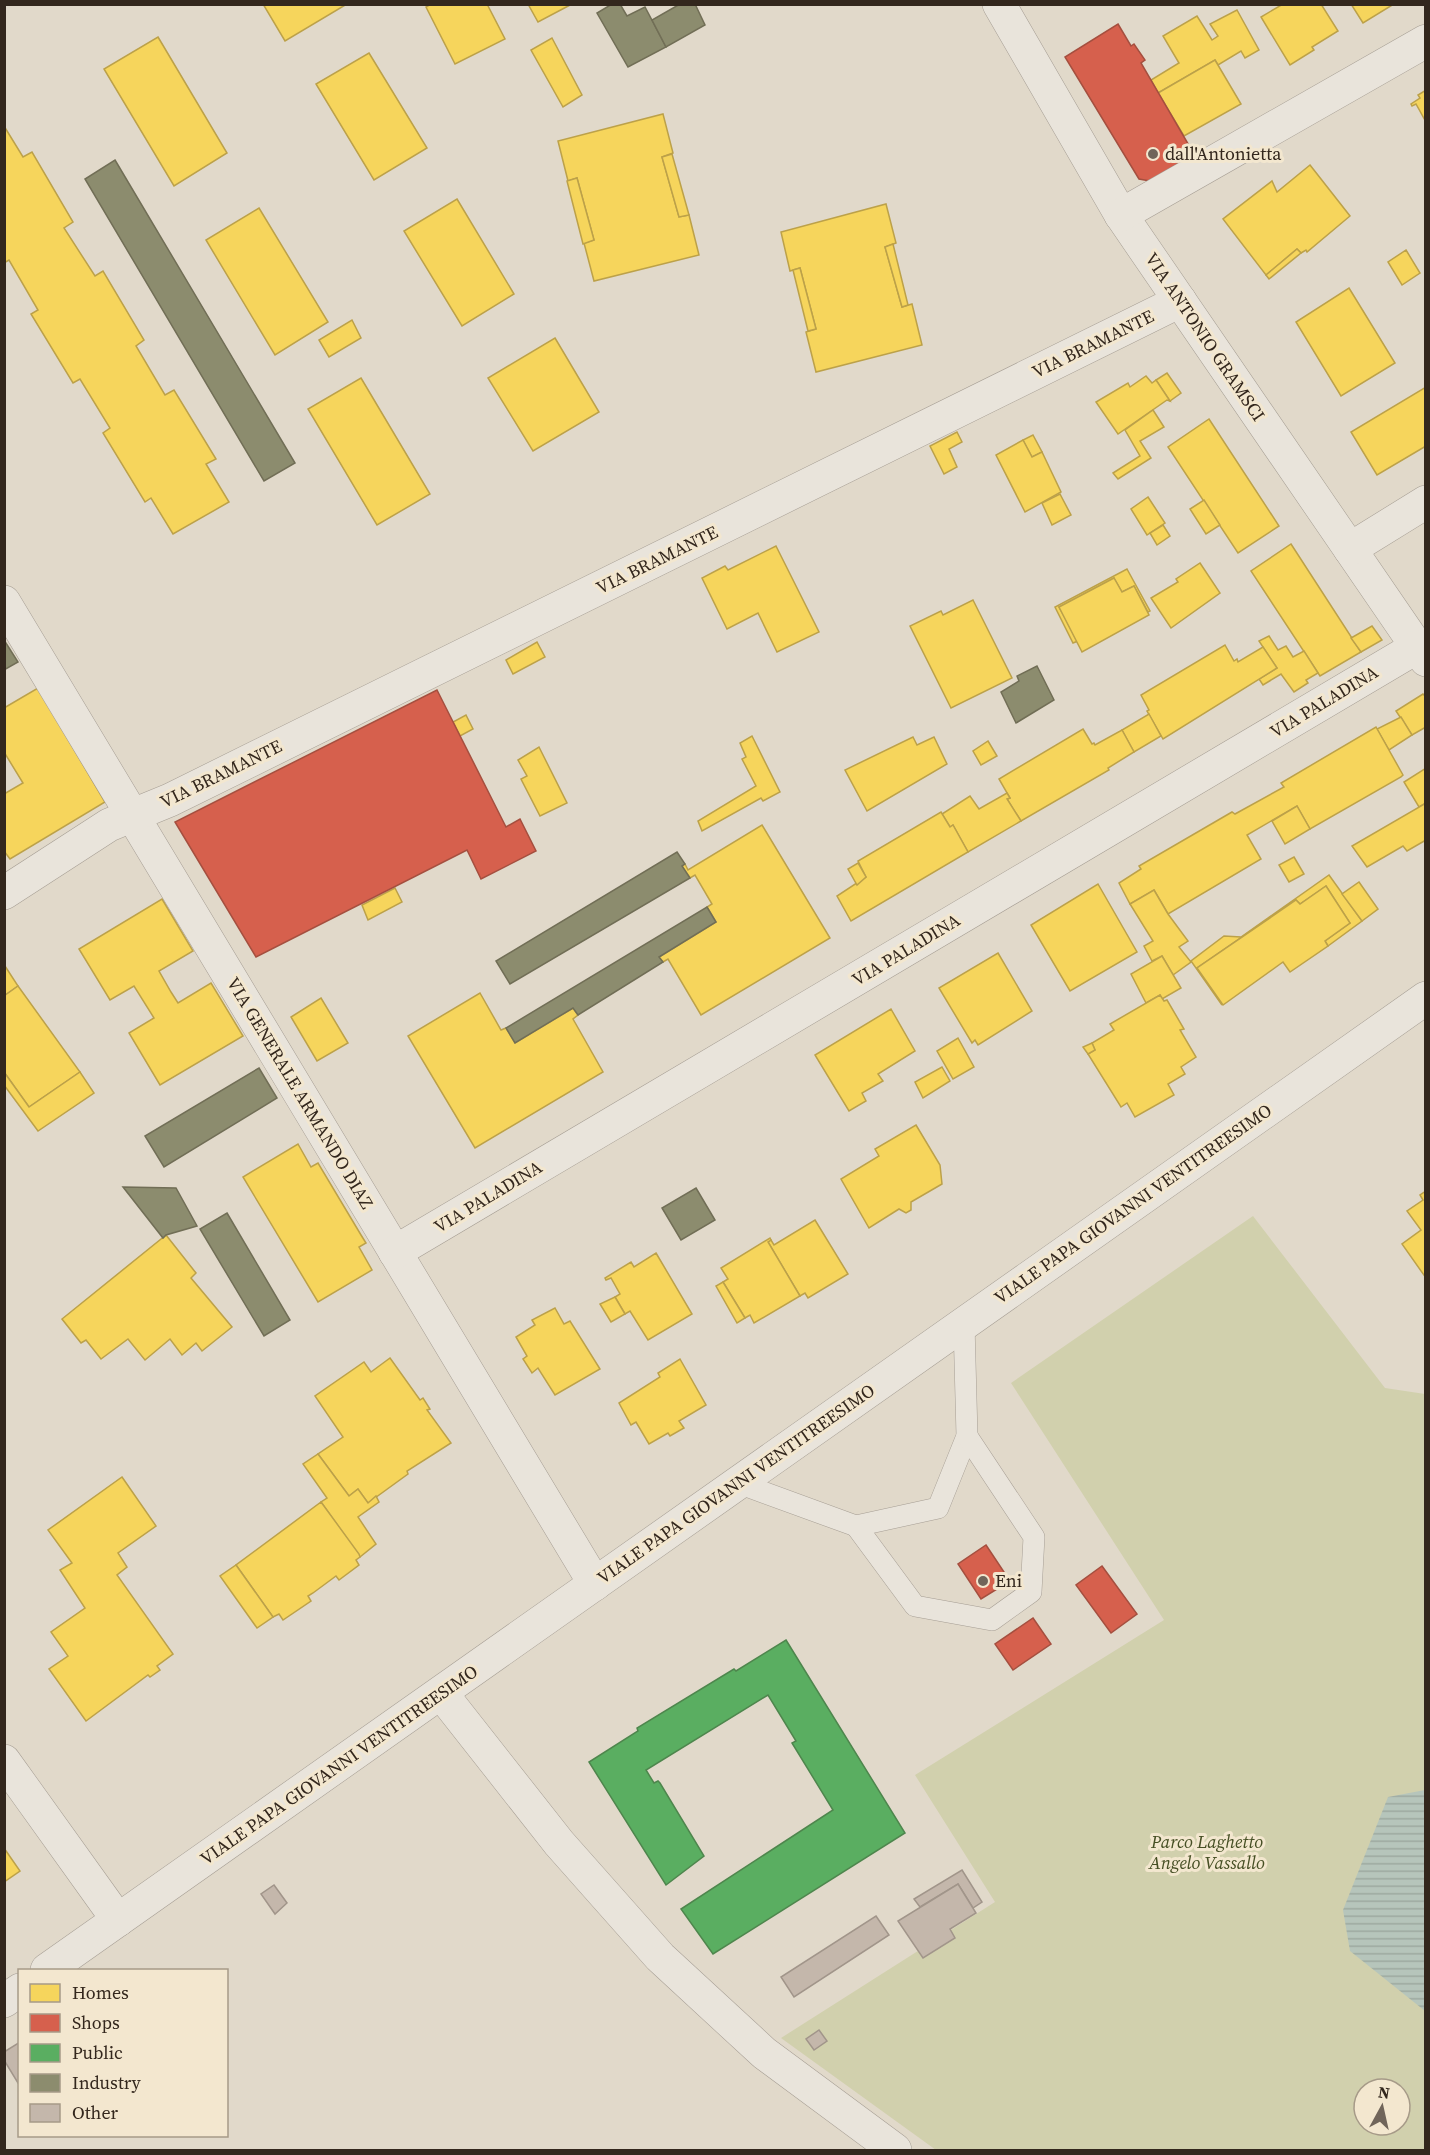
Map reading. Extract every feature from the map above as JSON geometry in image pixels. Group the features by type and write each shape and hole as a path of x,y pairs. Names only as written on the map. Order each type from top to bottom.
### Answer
{"street":[{"name":"VIA ANTONIO GRAMSCI","path":"999,4 1121,215 1421,654"},
{"path":"1121,215 1425,41"},
{"name":"VIA BRAMANTE","path":"4,893 109,825 170,800 1180,301"},
{"path":"1350,549 1425,502"},
{"name":"VIA GENERALE ARMANDO DIAZ","path":"4,602 595,1584"},
{"name":"VIA PALADINA","path":"395,1252 1421,654"},
{"name":"VIALE PAPA GIOVANNI VENTITREESIMO","path":"50,1969 1425,998"},
{"path":"441,1693 559,1843 660,1957 764,2053 895,2151"},
{"path":"4,1761 118,1920"},
{"path":"4,2001 18,1991"}],"lane":[{"path":"738,1484 856,1526 938,1508 967,1436 964,1324"},
{"path":"856,1526 915,1606 992,1620 1031,1592 1034,1537 967,1436"}],"green space":[{"name":"Parco Laghetto Angelo Vassallo","path":"1253,1216 1385,1388 1425,1394 1425,2150 936,2150 781,2038 995,1902 915,1775 1164,1620 1011,1383"}],"shaded area":[{"path":"1426,1790 1425,2011 1350,1951 1343,1910 1388,1797"}],"building: Homes":[{"path":"263,4 347,4 285,41"},
{"path":"431,4 487,4 505,39 455,64 426,7"},
{"path":"528,4 572,4 538,22"},
{"path":"1283,4 1321,4 1338,31 1312,47 1314,50 1290,65 1261,17"},
{"path":"1351,4 1394,4 1363,23"},
{"path":"1237,10 1259,50 1245,58 1241,51 1218,65 1215,60 1158,93 1151,80 1179,63 1163,36 1197,16 1212,40 1218,36 1210,24"},
{"path":"158,37 227,153 174,186 104,69"},
{"path":"552,38 582,95 563,107 531,50"},
{"path":"369,53 427,148 374,180 316,84"},
{"path":"1215,60 1241,104 1184,136 1158,93"},
{"path":"1426,90 1426,122 1416,104 1412,106 1411,104 1420,98 1418,95"},
{"path":"663,114 673,153 662,157 679,217 689,215 699,255 594,281 584,243 594,240 577,178 568,181 558,141"},
{"path":"4,126 23,157 32,152 73,222 64,228 95,276 103,271 144,340 136,346 165,395 174,390 216,459 206,464 229,502 173,534 151,498 145,502 103,433 110,428 80,379 73,383 31,314 38,310 9,260 4,263"},
{"path":"672,154 689,215 679,217 662,157"},
{"path":"1310,165 1350,216 1307,252 1306,250 1301,253 1297,249 1266,275 1223,219 1272,181 1277,192"},
{"path":"577,178 594,240 583,244 567,181"},
{"path":"457,199 514,294 462,326 404,231"},
{"path":"886,204 896,243 885,247 902,307 912,304 922,345 816,372 806,332 816,329 800,268 790,271 781,232"},
{"path":"259,208 328,322 275,355 206,240"},
{"path":"893,244 908,305 902,307 885,247"},
{"path":"1297,249 1301,253 1269,279 1266,275"},
{"path":"1406,250 1420,273 1402,285 1388,262"},
{"path":"800,268 816,329 808,331 793,270"},
{"path":"1349,288 1395,363 1341,396 1296,322"},
{"path":"352,320 361,338 329,357 319,340"},
{"path":"555,338 599,412 533,451 488,378"},
{"path":"1167,373 1181,393 1170,401 1156,380"},
{"path":"1146,376 1152,383 1156,380 1170,401 1167,400 1118,434 1096,402 1128,383 1130,387"},
{"path":"361,378 430,494 377,525 308,409"},
{"path":"1426,387 1426,446 1377,475 1351,432"},
{"path":"1153,410 1164,427 1140,441 1151,458 1118,479 1113,473 1140,456 1125,430"},
{"path":"1209,419 1279,526 1238,553 1168,447"},
{"path":"957,432 962,442 949,449 957,467 944,474 930,446"},
{"path":"1033,435 1042,452 1032,457 1023,440"},
{"path":"1023,440 1032,457 1042,452 1061,492 1025,512 996,455"},
{"path":"1060,494 1071,515 1052,525 1042,503"},
{"path":"1148,497 1165,523 1147,535 1131,509"},
{"path":"1204,500 1220,525 1206,534 1190,509"},
{"path":"1163,525 1170,536 1157,545 1150,533"},
{"path":"1291,544 1361,652 1320,676 1251,571"},
{"path":"776,546 819,632 777,652 758,613 727,629 702,578 725,566 728,570"},
{"path":"1200,563 1220,593 1171,628 1151,598 1178,582 1176,579"},
{"path":"1127,569 1150,611 1148,612 1134,586 1122,592 1114,578 1059,607 1078,641 1073,643 1055,607"},
{"path":"1114,578 1122,592 1134,586 1149,615 1082,652 1059,607"},
{"path":"973,600 1012,678 951,708 910,626 941,611 943,615"},
{"path":"1372,626 1382,640 1361,652 1351,638"},
{"path":"1269,636 1278,650 1286,646 1293,657 1304,651 1318,673 1306,680 1308,683 1294,692 1281,674 1263,685 1259,679 1277,668 1259,641"},
{"path":"537,642 545,657 513,674 506,660"},
{"path":"1225,645 1234,661 1237,659 1238,662 1263,647 1277,668 1163,739 1141,695"},
{"path":"38,688 105,802 10,859 4,851 4,794 23,783 4,752 4,708"},
{"path":"1423,694 1426,697 1426,727 1412,735 1396,711"},
{"path":"1149,714 1161,736 1134,752 1122,730"},
{"path":"466,715 473,729 460,736 453,722"},
{"path":"1401,717 1412,735 1389,750 1377,729"},
{"path":"1376,727 1403,775 1401,777 1310,829 1297,806 1247,835 1261,859 1168,914 1154,890 1130,904 1119,883 1141,869 1139,866 1232,812 1235,814 1284,787 1281,783"},
{"path":"1083,729 1095,745 1122,730 1134,752 1108,768 1109,770 1021,821 1007,799 1010,798 999,779"},
{"path":"752,736 780,792 763,801 761,798 702,831 698,821 756,786 742,759 746,757 740,743"},
{"path":"913,737 917,745 934,737 947,764 867,811 845,770"},
{"path":"988,741 997,756 981,765 973,751"},
{"path":"539,747 567,803 540,816 521,779 527,776 518,760"},
{"path":"1426,768 1426,803 1419,807 1404,782"},
{"path":"1007,793 1010,798 1007,799 1021,821 968,852 953,825 950,827 942,814 970,796 979,809"},
{"path":"1426,803 1426,840 1407,851 1403,846 1367,867 1352,846"},
{"path":"1297,806 1310,829 1285,844 1272,821"},
{"path":"941,812 950,827 953,825 968,852 851,921 837,896 866,877 858,861"},
{"path":"762,825 830,938 701,1015 668,959 663,962 659,957 716,922 707,907 712,904 695,875 690,878 682,866 685,864 688,870"},
{"path":"1294,857 1304,874 1289,882 1279,865"},
{"path":"858,863 866,877 857,885 848,869"},
{"path":"1329,875 1362,921 1328,946 1325,941 1350,923 1326,886 1300,904 1296,900 1197,968 1222,1005 1191,961 1224,936 1241,937"},
{"path":"1359,882 1378,909 1362,921 1342,894"},
{"path":"1098,884 1137,952 1070,991 1031,925"},
{"path":"1326,886 1350,923 1325,941 1328,946 1290,972 1283,962 1223,1005 1197,968 1296,900 1300,904"},
{"path":"395,888 402,902 368,920 362,905"},
{"path":"1154,890 1188,941 1179,947 1191,962 1173,975 1162,956 1152,961 1144,946 1153,941 1130,904"},
{"path":"162,899 193,951 159,971 171,992 178,1003 211,983 243,1036 160,1085 129,1033 154,1018 134,986 110,1000 79,949"},
{"path":"998,953 1032,1011 978,1045 975,1040 972,1043 939,988"},
{"path":"1162,956 1181,988 1162,999 1160,995 1146,1003 1131,974"},
{"path":"4,967 18,986 4,996"},
{"path":"18,986 80,1072 29,1107 4,1072 4,996"},
{"path":"480,993 501,1030 506,1028 515,1043 573,1008 578,1015 573,1019 603,1072 475,1148 408,1036"},
{"path":"1160,995 1164,1001 1167,1000 1184,1029 1180,1030 1196,1057 1181,1067 1185,1074 1168,1084 1174,1095 1135,1117 1127,1103 1121,1107 1088,1054 1095,1050 1092,1043 1114,1030 1110,1024"},
{"path":"321,998 348,1043 317,1061 291,1017"},
{"path":"891,1009 915,1051 878,1074 883,1081 862,1093 866,1101 849,1111 815,1055"},
{"path":"958,1038 974,1067 953,1079 937,1051"},
{"path":"1092,1043 1095,1050 1088,1054 1083,1047"},
{"path":"942,1067 950,1081 923,1098 915,1082"},
{"path":"4,1072 29,1107 80,1072 94,1093 38,1131 4,1085"},
{"path":"916,1125 940,1165 942,1184 911,1202 911,1210 906,1213 899,1209 869,1228 841,1179 879,1156 875,1149"},
{"path":"298,1144 311,1167 318,1163 366,1243 359,1247 372,1270 318,1302 243,1177"},
{"path":"1426,1191 1426,1278 1402,1244 1421,1230 1407,1211 1423,1200 1420,1195"},
{"path":"815,1220 848,1274 808,1298 805,1293 800,1296 768,1242 771,1240 774,1245"},
{"path":"166,1235 196,1273 191,1278 232,1327 202,1351 196,1343 182,1355 170,1339 145,1360 128,1339 101,1359 86,1340 81,1343 62,1319"},
{"path":"770,1238 768,1242 800,1296 754,1323 750,1315 745,1318 723,1282 728,1279 721,1268"},
{"path":"656,1253 692,1314 648,1340 630,1311 625,1314 615,1297 620,1294 611,1278 606,1280 605,1278 631,1262 634,1267"},
{"path":"723,1282 745,1318 737,1323 716,1286"},
{"path":"615,1297 625,1314 611,1322 600,1304"},
{"path":"555,1308 564,1324 570,1321 600,1369 555,1395 538,1368 532,1373 523,1359 527,1356 516,1337 535,1325 532,1320"},
{"path":"390,1358 420,1400 423,1398 430,1409 427,1410 451,1443 407,1471 408,1474 368,1503 358,1489 349,1496 318,1454 343,1437 315,1396 364,1362 371,1372"},
{"path":"680,1359 706,1405 679,1421 684,1428 670,1436 668,1433 649,1444 636,1422 631,1425 619,1403 660,1377 658,1373"},
{"path":"318,1454 349,1496 358,1489 368,1503 376,1496 379,1502 358,1517 376,1544 360,1557 321,1502 327,1498 303,1464"},
{"path":"122,1477 156,1526 118,1553 127,1567 117,1575 173,1654 157,1666 160,1670 150,1677 148,1675 86,1721 49,1669 68,1656 51,1632 85,1608 60,1570 72,1563 48,1530"},
{"path":"321,1502 359,1554 360,1557 356,1560 359,1565 339,1580 336,1576 308,1596 311,1601 283,1620 279,1614 273,1617 236,1565"},
{"path":"236,1565 273,1617 257,1628 220,1576"},
{"path":"4,1848 20,1871 4,1882"}],"building: Shops":[{"path":"1118,24 1131,46 1134,44 1145,60 1141,63 1194,154 1150,181 1139,179 1065,57"},
{"path":"437,690 506,827 520,819 536,851 481,879 467,850 256,957 175,822"},
{"path":"986,1545 1010,1581 981,1599 958,1564"},
{"path":"1102,1566 1137,1614 1111,1633 1076,1585"},
{"path":"1033,1618 1051,1644 1013,1670 995,1644"}],"building: Public":[{"path":"786,1640 905,1833 713,1954 681,1909 833,1810 792,1743 796,1741 768,1695 646,1770 654,1783 658,1781 660,1783 704,1856 666,1885 589,1762 638,1731 637,1728"}],"building: Industry":[{"path":"612,4 620,4 627,16 645,7 666,47 628,67 597,13"},
{"path":"680,4 695,4 705,25 666,47 652,20"},
{"path":"115,160 295,463 264,481 85,179"},
{"path":"4,640 18,662 4,670"},
{"path":"1037,666 1054,700 1016,723 1001,692 1019,681 1017,676"},
{"path":"677,852 690,878 510,984 496,961"},
{"path":"707,907 716,922 659,957 663,962 578,1015 573,1008 515,1043 506,1028"},
{"path":"259,1068 277,1098 164,1167 145,1136"},
{"path":"123,1187 176,1188 197,1226 166,1235 163,1238"},
{"path":"696,1188 715,1220 681,1240 662,1208"},
{"path":"227,1213 290,1320 264,1336 200,1229"}],"building: Other":[{"path":"962,1870 982,1902 973,1908 958,1884 920,1907 914,1899"},
{"path":"958,1884 976,1913 950,1929 955,1938 923,1958 898,1921"},
{"path":"274,1885 287,1903 275,1914 261,1894"},
{"path":"876,1916 889,1935 794,1997 781,1977"},
{"path":"819,2030 827,2041 814,2050 806,2039"},
{"path":"18,2043 18,2083 4,2060 4,2052"}],"place":[{"name":"dall'Antonietta","path":"1153,154"},
{"name":"Eni","path":"983,1581"}]}
